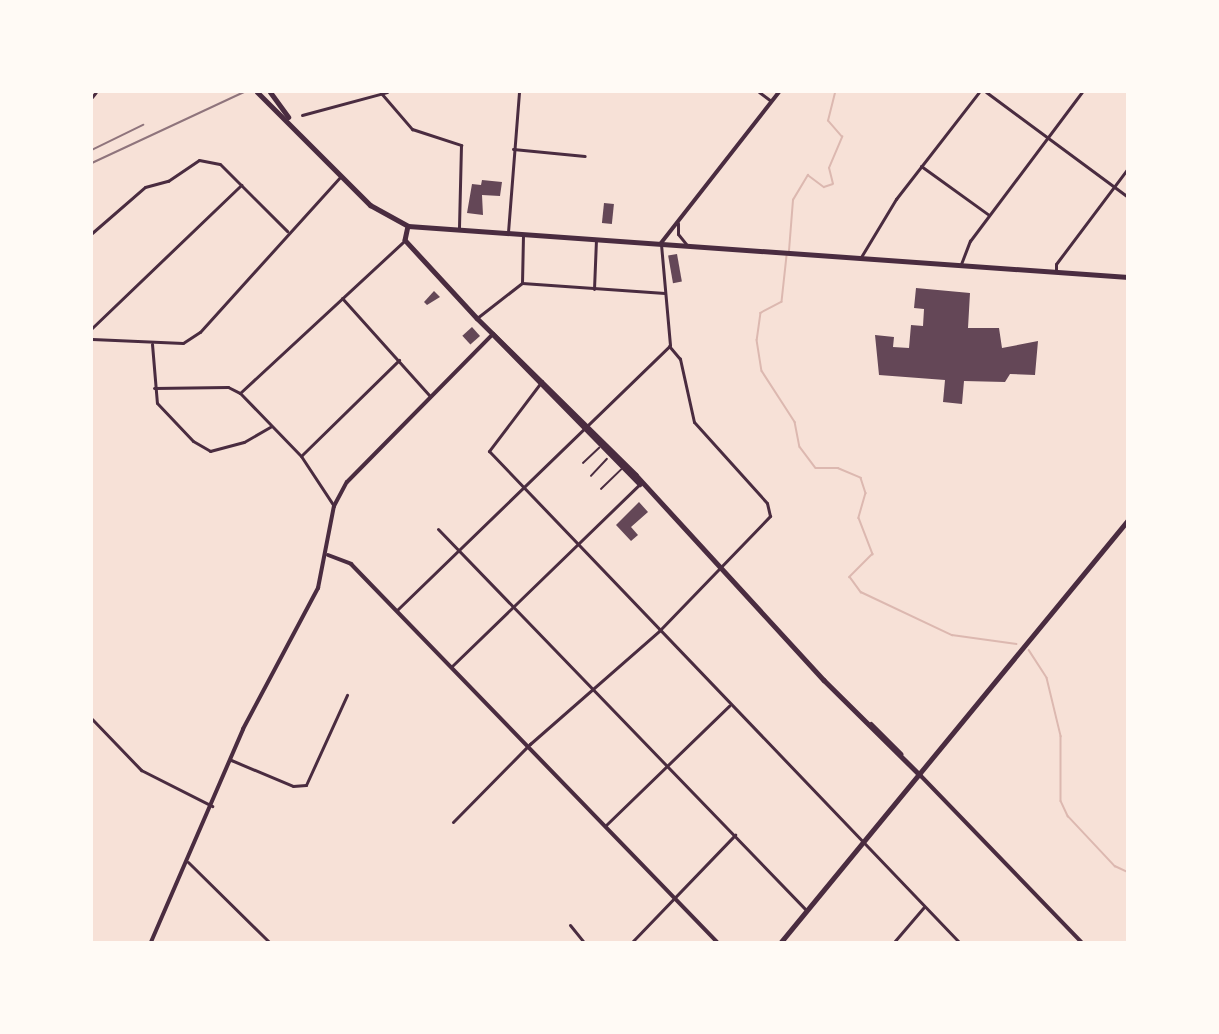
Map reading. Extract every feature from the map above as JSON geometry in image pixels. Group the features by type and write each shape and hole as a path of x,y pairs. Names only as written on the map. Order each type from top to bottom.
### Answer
{"main road":[{"path":"258,92 288,117 382,214 408,226 1128,277"},
{"path":"270,92 288,117"},
{"path":"408,226 405,240 477,318 585,424 720,568 868,719 878,736 904,755 920,775"},
{"path":"541,382 580,429 621,470 640,484"},
{"path":"781,942 1128,520"}],"street":[{"path":"92,97 96,92"},
{"path":"302,115 387,92"},
{"path":"508,232 519,92"},
{"path":"759,92 771,101"},
{"path":"453,822 530,744 659,631 766,524 767,503 694,422 680,359 669,346 661,243 779,92"},
{"path":"861,257 862,248 921,166 979,92"},
{"path":"986,92 1113,189 1128,197"},
{"path":"961,264 989,215 1082,92"},
{"path":"381,93 412,129 461,145 459,228"},
{"path":"513,149 585,156"},
{"path":"92,233 145,187 168,181 200,160 220,164 287,231"},
{"path":"921,166 989,215"},
{"path":"1056,272 1056,264 1128,168"},
{"path":"92,339 152,344 183,343 200,332 274,253 287,231 343,175"},
{"path":"92,328 242,185"},
{"path":"678,219 678,234 687,245"},
{"path":"522,283 523,233"},
{"path":"594,289 596,238"},
{"path":"240,393 405,240"},
{"path":"477,318 522,283 665,293"},
{"path":"342,298 430,396"},
{"path":"151,942 281,650 318,588 328,555 334,506 347,482 493,334"},
{"path":"152,344 154,388 174,425 210,451 244,442 270,427"},
{"path":"397,610 585,424 669,346"},
{"path":"301,456 399,360"},
{"path":"541,382 488,448 729,706 959,942"},
{"path":"154,388 228,387 240,393 270,427 301,456 334,506"},
{"path":"451,667 640,484"},
{"path":"438,529 807,911"},
{"path":"328,555 351,564 530,744 717,942"},
{"path":"231,760 293,786 306,785 347,695"},
{"path":"605,826 729,706"},
{"path":"92,719 141,770 212,807"},
{"path":"920,775 1081,942"},
{"path":"632,942 735,835"},
{"path":"188,862 269,942"},
{"path":"894,942 924,907"},
{"path":"570,925 584,942"}],"path":[{"path":"583,463 599,448"},
{"path":"591,476 609,458"},
{"path":"602,489 621,470"}],"building":[{"path":"482,180 502,182 500,196 482,195 483,215 467,213 472,184 481,185"},
{"path":"604,203 614,204 612,224 602,223"},
{"path":"677,254 682,282 673,283 668,256"},
{"path":"916,288 970,293 968,328 999,328 1002,348 1038,341 1035,375 1010,374 1005,382 964,381 962,404 943,402 945,380 879,375 875,335 894,337 893,347 909,348 911,325 923,326 924,309 914,308"},
{"path":"434,291 440,297 427,305 424,302"},
{"path":"472,327 480,336 470,345 462,336"},
{"path":"639,502 648,512 631,527 638,535 631,541 616,525"}],"waterway":[{"path":"789,251 793,200 808,175 824,187 833,184 829,168 842,137 828,121 835,92"},
{"path":"787,256 782,302 761,313 757,340 762,371 795,422 800,447 816,468 838,468 861,478 866,493 859,518 873,554 850,577 861,592 952,635 1016,644"},
{"path":"1029,650 1047,678 1061,736 1061,801 1068,816 1115,866 1128,872"}],"railway":[{"path":"92,163 244,92"},
{"path":"92,150 143,125"}]}
